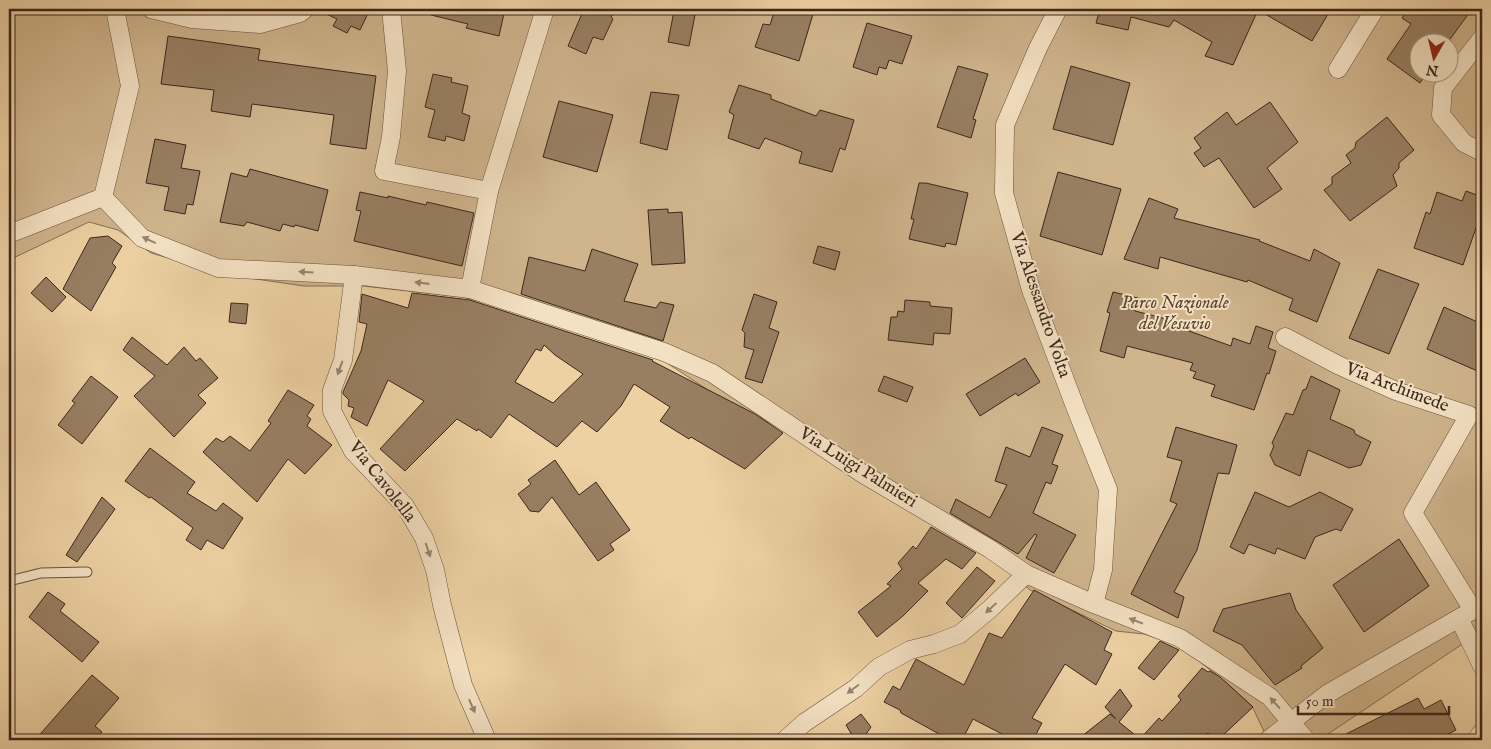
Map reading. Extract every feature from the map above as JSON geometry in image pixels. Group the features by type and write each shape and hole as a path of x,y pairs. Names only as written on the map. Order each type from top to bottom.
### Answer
{"street":[{"path":"103,197 130,86 115,9"},
{"path":"151,9 192,19 260,24 300,13 305,9"},
{"path":"391,9 398,71 391,137 384,171 490,191"},
{"path":"103,197 142,238 218,268 354,275 470,289 490,191 545,9"},
{"name":"Via Alessandro Volta","path":"1058,9 1038,48 1005,125 1004,192 1031,290 1108,489 1103,570 1094,604"},
{"path":"1338,69 1375,9"},
{"path":"1482,38 1443,88 1441,115 1464,143 1482,152"},
{"path":"9,234 103,197"},
{"name":"Via Cavolella","path":"354,275 343,360 332,390 332,411 353,451 405,506 424,538 435,570 463,685 487,740"},
{"name":"Via Luigi Palmieri","path":"470,289 664,352 712,373 862,474 990,549 1026,574 1094,604 1180,638 1270,698 1306,740"},
{"name":"Via Archimede","path":"1285,337 1338,365 1396,391 1469,415 1413,513 1471,611"},
{"path":"785,740 804,723 856,688 879,667 910,650 934,644 960,634 990,609 1026,574"},
{"path":"1268,740 1327,694 1471,611 1482,666"},
{"path":"1476,740 1482,732"}],"lane":[{"path":"9,581 41,573 87,572"}],"green space":[{"name":"Parco Nazionale del Vesuvio","path":"9,9 1482,9 1482,636 1470,639 1319,740 1302,740 1295,736 1290,740 1268,740 1252,706 1228,684 1180,646 1144,634 1116,631 1030,590 980,547 850,476 787,432 708,390 661,359 492,304 462,297 363,286 304,286 228,275 151,253 118,230 89,222 9,260"}],"building":[{"path":"316,9 370,9 360,30 351,26 347,33 333,26 337,19"},
{"path":"432,9 505,9 499,36 466,28 468,24 431,15"},
{"path":"584,9 616,9 611,17 613,19 603,40 593,37 586,54 568,46"},
{"path":"775,9 792,9 813,14 799,61 755,47 763,24 770,25"},
{"path":"1100,9 1331,9 1312,41 1258,10 1233,65 1205,56 1212,42 1174,20 1169,27 1131,17 1128,30 1096,23"},
{"path":"1409,9 1472,9 1455,32 1408,32 1408,74 1387,59 1411,24 1402,18"},
{"path":"674,11 695,15 689,46 668,42"},
{"path":"867,23 912,36 902,64 889,60 886,69 879,67 877,75 853,67"},
{"path":"168,36 260,49 258,60 376,76 366,149 330,144 334,115 252,104 250,117 211,111 214,90 161,84"},
{"path":"958,66 988,74 973,119 976,120 971,138 937,127"},
{"path":"1071,66 1130,83 1113,145 1053,129"},
{"path":"433,74 452,78 451,82 468,86 462,113 470,116 464,141 446,136 445,141 428,137 435,110 425,107"},
{"path":"739,85 771,95 771,99 816,116 820,110 854,120 845,150 840,148 832,172 799,163 802,152 765,138 759,149 728,138 734,115 729,112"},
{"path":"651,92 679,95 667,150 640,143"},
{"path":"559,101 613,115 597,172 543,157"},
{"path":"1270,102 1298,142 1267,168 1282,189 1254,208 1219,158 1204,167 1194,153 1201,148 1194,138 1227,112 1236,125"},
{"path":"1387,117 1414,150 1399,163 1399,168 1393,175 1397,186 1350,221 1324,190 1332,184 1332,177 1351,163 1346,155 1355,148 1356,142"},
{"path":"155,139 186,145 181,168 200,171 193,205 187,204 185,214 164,210 169,187 146,183"},
{"path":"250,169 328,190 318,231 295,225 294,227 283,224 280,231 247,222 244,226 220,222 231,173 247,177"},
{"path":"1058,172 1121,189 1102,255 1040,236"},
{"path":"919,183 968,193 956,245 946,243 945,247 909,239 914,219 911,219"},
{"path":"1466,191 1482,197 1482,211 1463,265 1414,248 1426,212 1430,214 1437,192 1462,201"},
{"path":"360,192 426,205 427,202 474,213 462,266 354,241 361,211 356,210"},
{"path":"1149,198 1178,209 1174,218 1260,240 1310,261 1314,249 1340,263 1317,322 1289,310 1293,299 1248,280 1247,282 1160,257 1158,269 1124,259"},
{"path":"668,209 668,213 682,212 685,263 652,265 648,210"},
{"path":"108,236 122,246 112,263 116,267 91,311 63,289 90,238"},
{"path":"818,246 840,252 835,270 813,263"},
{"path":"592,249 638,264 624,301 656,308 660,302 674,305 663,341 521,294 529,257 585,271"},
{"path":"1378,269 1419,284 1389,354 1349,338"},
{"path":"46,277 66,297 52,312 31,293"},
{"path":"1113,292 1138,298 1135,311 1190,325 1189,331 1231,346 1233,338 1250,344 1256,326 1273,332 1268,348 1276,351 1254,410 1211,396 1215,385 1193,378 1196,372 1190,370 1193,363 1127,346 1124,358 1100,351 1110,313 1107,312"},
{"path":"412,293 470,300 653,360 755,414 783,433 745,469 660,421 670,407 634,384 621,406 597,432 582,421 557,447 509,414 491,438 478,429 477,431 457,419 405,471 380,449 424,401 388,380 367,426 351,417 354,408 348,406 349,400 343,392 361,351 367,324 359,322 362,294 408,308","holes":["544,345 583,374 553,403 515,382 536,349 541,351"]},
{"path":"754,294 777,302 769,328 779,332 762,383 745,378 754,350 744,347 745,333 742,330"},
{"path":"905,300 930,302 930,306 952,308 950,334 934,333 933,345 888,340 891,317 897,317 898,311 904,312"},
{"path":"231,303 248,304 246,324 229,322"},
{"path":"1444,307 1482,324 1482,373 1427,349"},
{"path":"132,337 167,365 184,347 196,361 200,358 218,378 198,395 206,403 174,437 134,396 155,376 123,350"},
{"path":"1025,358 1040,382 1018,396 1016,393 980,416 966,394"},
{"path":"91,376 118,397 82,444 58,425 75,403 72,401"},
{"path":"884,376 913,387 907,402 878,391"},
{"path":"1311,376 1340,390 1330,419 1354,430 1355,434 1371,442 1361,465 1349,468 1308,450 1300,476 1275,465 1270,455 1274,446 1272,443 1286,413 1293,415"},
{"path":"288,390 314,405 307,416 311,419 307,426 332,445 305,474 288,459 257,502 203,452 216,438 223,442 230,436 250,451 271,423 268,421"},
{"path":"1042,427 1063,435 1052,464 1058,466 1051,484 1046,482 1033,513 1076,535 1054,573 1026,558 1037,535 1035,534 1018,554 950,513 956,499 990,518 1007,485 995,481 1006,447 1030,457"},
{"path":"1176,427 1237,445 1229,474 1218,473 1197,550 1174,592 1184,597 1178,618 1131,594 1177,504 1170,501 1182,461 1167,457"},
{"path":"150,448 195,482 187,493 216,511 223,503 243,518 223,549 207,540 201,550 186,540 193,528 151,497 149,498 125,481"},
{"path":"555,460 579,495 596,482 630,530 610,544 614,550 598,561 552,497 539,512 530,511 518,494 531,484 528,480"},
{"path":"1255,492 1289,507 1320,492 1353,509 1341,531 1336,529 1315,537 1305,559 1277,548 1275,554 1249,544 1244,554 1230,547"},
{"path":"102,497 115,509 77,562 66,555"},
{"path":"931,527 976,553 962,569 946,559 918,583 928,591 903,616 877,637 858,612 891,586 887,584 902,569 898,563 913,546 916,549"},
{"path":"1399,539 1429,586 1364,632 1333,585"},
{"path":"977,567 995,581 962,618 946,603"},
{"path":"1034,590 1112,632 1104,650 1112,654 1096,685 1065,664 1032,718 1042,723 1033,740 999,740 1002,734 973,719 962,740 938,740 941,735 884,702 893,686 900,690 916,659 964,685 989,633 1002,638"},
{"path":"48,592 65,604 60,611 99,642 82,662 29,617"},
{"path":"1290,593 1296,610 1323,648 1301,666 1302,668 1275,685 1242,645 1213,631 1223,609"},
{"path":"1160,641 1179,650 1154,680 1138,668"},
{"path":"1202,668 1220,677 1253,707 1218,740 1215,740 1208,733 1200,740 1077,740 1110,714 1116,719 1105,707 1120,689 1132,706 1119,722 1140,739 1159,718 1162,721 1181,700 1178,696"},
{"path":"92,675 119,698 95,726 102,732 95,740 35,740"},
{"path":"1418,698 1424,709 1441,700 1456,730 1437,740 1334,740"},
{"path":"861,714 871,727 862,740 855,740 846,725"}]}
